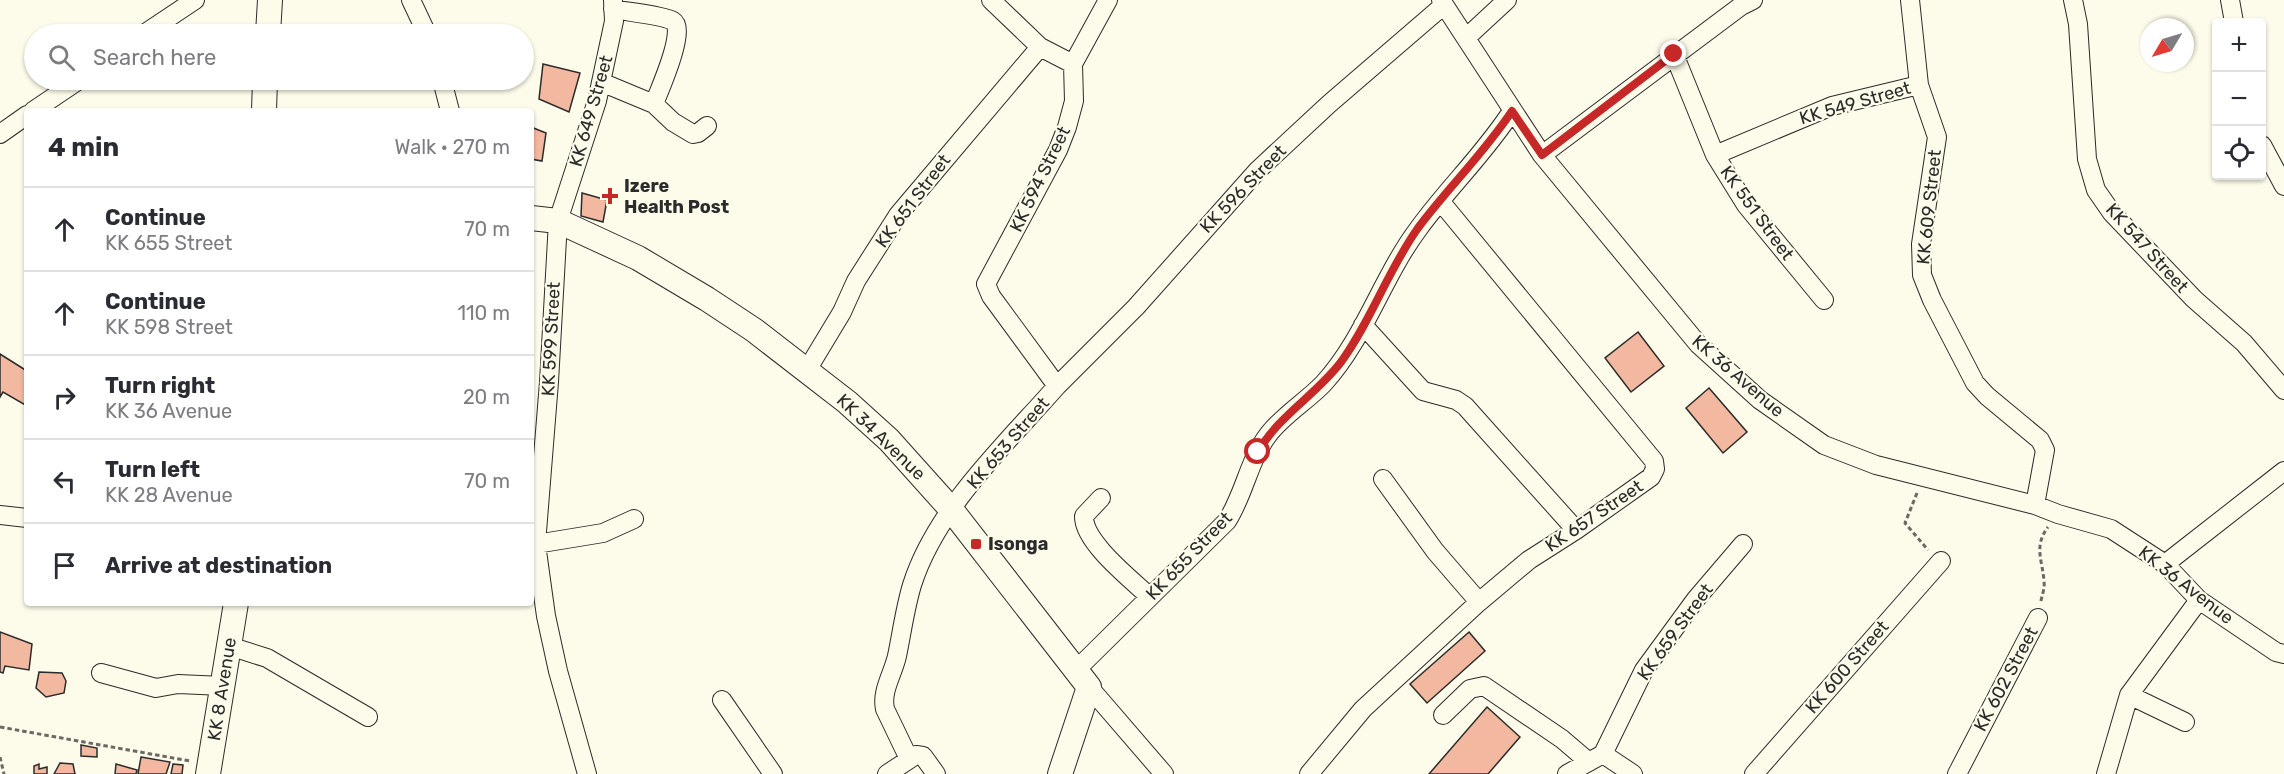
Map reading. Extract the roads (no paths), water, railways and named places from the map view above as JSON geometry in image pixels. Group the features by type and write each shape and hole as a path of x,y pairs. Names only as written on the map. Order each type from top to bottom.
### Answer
{"main road":[{"path":"269,24 270,0"},
{"path":"264,108 265,90"},
{"name":"KK 34 Avenue","path":"534,218 558,221 638,258 754,330 847,402 889,440 951,508 1083,679"},
{"name":"KK 8 Avenue","path":"209,769 236,606"},
{"path":"1060,774 1083,679"}],"street":[{"path":"159,24 195,0"},
{"path":"411,0 422,24"},
{"path":"991,0 1040,47 1073,64 1108,0"},
{"path":"1467,37 1507,0"},
{"path":"1542,155 1674,54 1741,6 1753,0"},
{"name":"KK 549 Street","path":"1715,155 1832,106 1919,85 1910,0"},
{"name":"KK 547 Street","path":"2073,0 2078,24 2087,159 2096,190 2112,213 2194,299 2244,343 2284,390"},
{"path":"2230,0 2233,18"},
{"name":"KK 36 Avenue","path":"1442,2 1542,155 1698,344 1760,400 1824,445 1876,465 2035,505 2111,529 2165,564 2199,600 2276,652 2284,654"},
{"name":"KK 596 Street","path":"1057,386 1136,307 1258,170 1442,2"},
{"path":"613,4 673,21 677,25 678,32 670,60 654,104"},
{"name":"KK 649 Street","path":"558,221 597,101 614,21 613,4"},
{"name":"KK 651 Street","path":"807,370 842,312 856,281 898,215 1040,47"},
{"name":"KK 551 Street","path":"1674,54 1715,155 1746,205 1824,300"},
{"name":"KK 594 Street","path":"987,288 986,284 1058,150 1067,127 1074,101 1073,64"},
{"path":"601,82 654,104 673,122 693,134 707,126"},
{"name":"KK 609 Street","path":"1919,85 1937,137 1921,244 1922,275 1932,300 1975,383 1987,396 2040,440 2045,450 2035,505"},
{"path":"37,108 64,90"},
{"path":"445,90 449,108"},
{"name":"KK 655 Street","path":"1083,679 1150,597 1227,521 1268,435 1324,383 1342,360 1394,265 1419,228 1462,173 1492,141 1512,111"},
{"path":"0,134 24,117"},
{"path":"2266,152 2284,186"},
{"name":"KK 657 Street","path":"1309,774 1363,709 1479,602 1528,560 1576,530 1651,477 1655,469 1654,461 1441,202"},
{"name":"KK 599 Street","path":"558,221 549,382 536,544 546,616 558,671 588,774"},
{"name":"KK 653 Street","path":"909,759 883,700 896,660 912,584 922,559 951,508 1057,386 987,288"},
{"path":"1363,325 1423,391 1455,400 1465,406 1576,530"},
{"path":"2165,564 2284,471"},
{"path":"1383,479 1435,551 1479,602"},
{"path":"1101,498 1084,516 1084,525 1103,552 1150,597"},
{"path":"0,515 24,518"},
{"path":"536,544 603,533 634,519"},
{"name":"KK 659 Street","path":"1596,758 1644,669 1696,599 1743,544"},
{"name":"KK 600 Street","path":"1754,774 1941,561"},
{"path":"2106,774 2129,695 2199,600"},
{"name":"KK 602 Street","path":"1957,774 2038,618"},
{"path":"229,646 267,658 368,717"},
{"path":"101,673 156,688 178,684 223,686"},
{"path":"1083,679 1164,774"},
{"path":"1443,715 1470,689 1484,686 1562,739 1596,758 1633,774"},
{"path":"2129,695 2185,722"},
{"path":"722,700 773,774"},
{"path":"887,774 916,755 923,756 936,774"},
{"path":"1567,774 1596,758"}],"place":[{"name":"Izere Health Post","path":"610,196"},
{"name":"Isonga","path":"976,544"}]}
